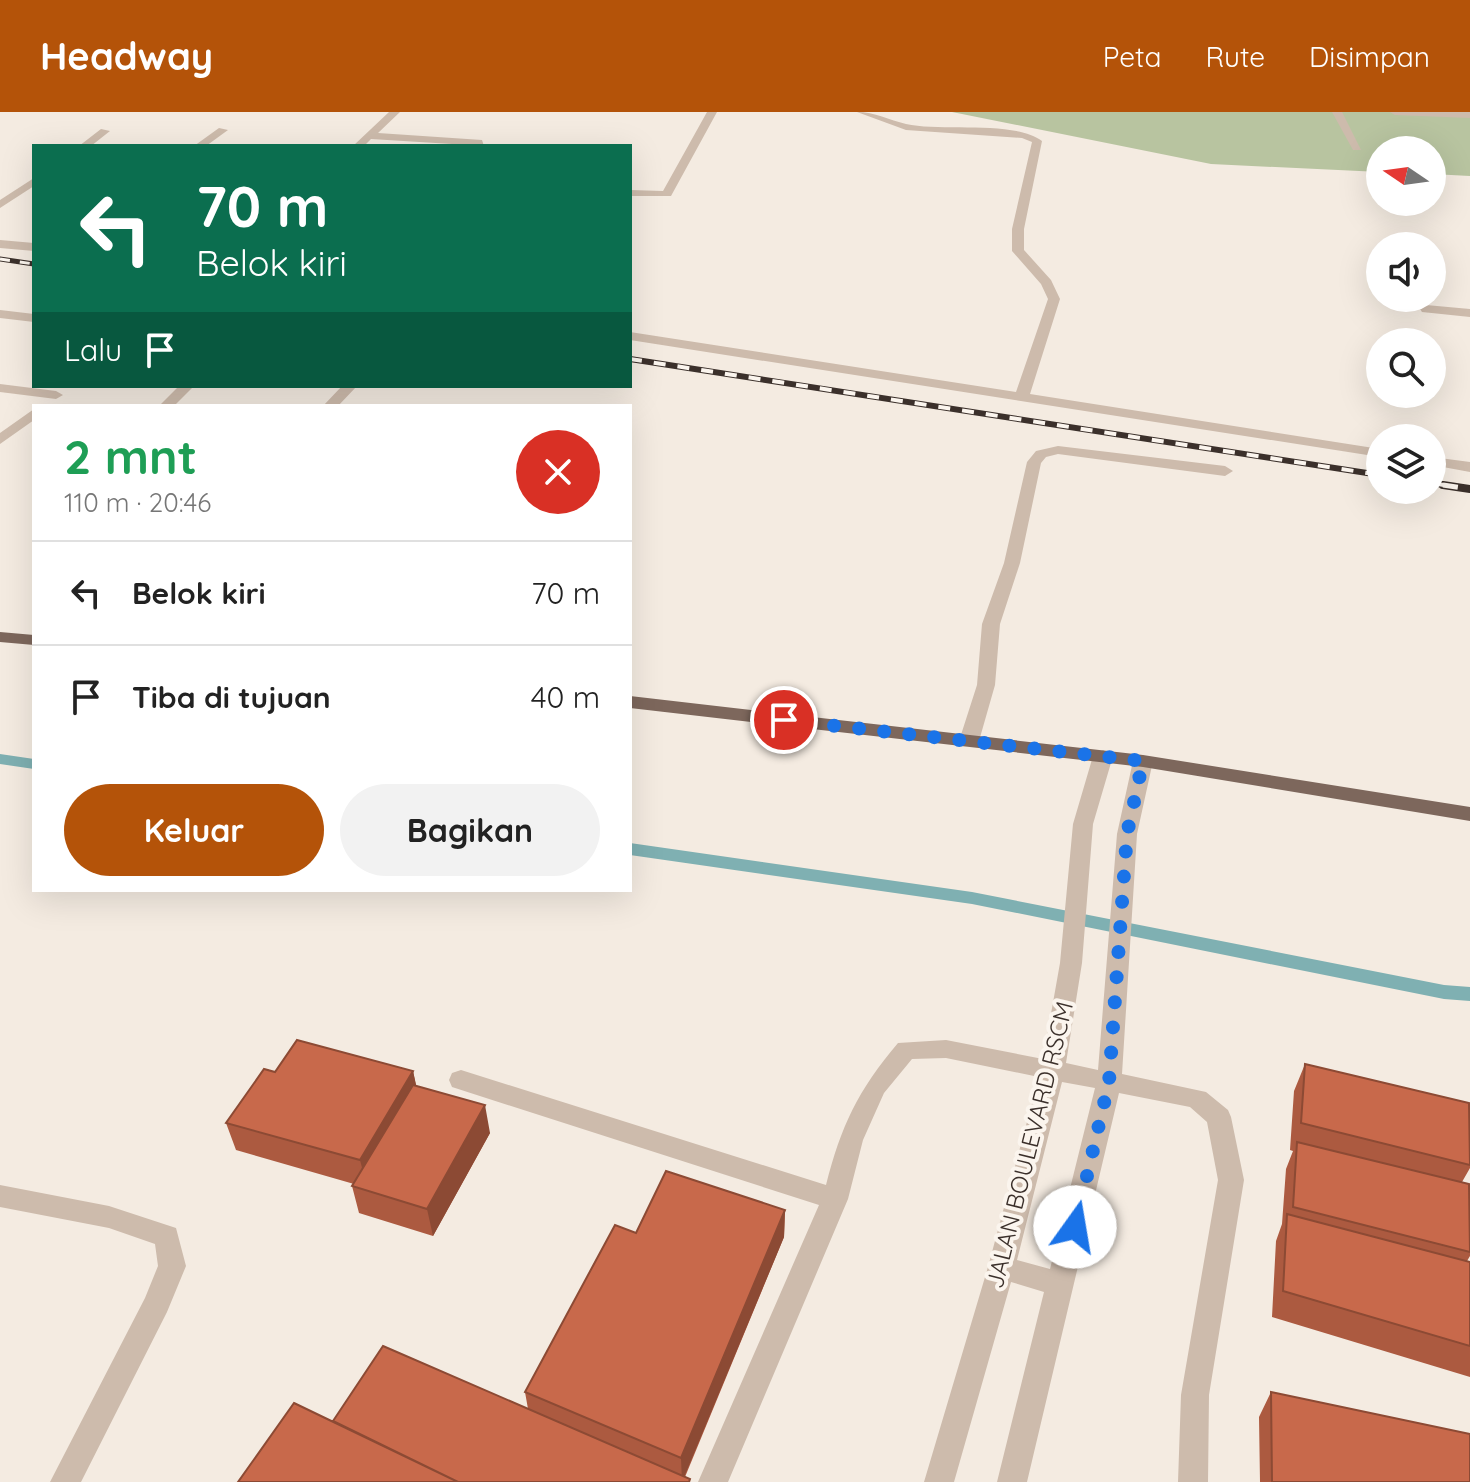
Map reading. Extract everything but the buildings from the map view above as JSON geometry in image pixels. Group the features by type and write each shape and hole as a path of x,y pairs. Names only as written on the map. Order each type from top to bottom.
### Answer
{"main road":[{"path":"0,637 32,640"},
{"path":"632,702 1143,761 1470,814"}],"street":[{"path":"360,144 395,112"},
{"path":"632,193 667,194 712,112"},
{"path":"862,112 906,127 1024,135 1037,141 1018,229 1018,251 1047,283 1054,299 1022,396"},
{"path":"1337,112 1357,148"},
{"path":"1395,112 1470,115"},
{"path":"202,144 223,130"},
{"path":"87,144 105,131"},
{"path":"369,136 466,140 478,144"},
{"path":"0,205 32,182"},
{"path":"0,244 32,247"},
{"path":"1446,311 1470,313"},
{"path":"0,314 32,318"},
{"path":"632,336 1366,451"},
{"path":"0,388 62,390"},
{"path":"168,404 185,388"},
{"path":"332,404 348,388"},
{"path":"45,404 62,390"},
{"path":"0,440 32,415"},
{"path":"969,741 986,685 991,624 1012,563 1034,462 1041,454 1058,450 1225,471"},
{"path":"1446,463 1470,467"},
{"name":"JALAN BOULEVARD RSCM","path":"939,1482 1002,1267 1053,1070 1071,963 1083,824 1103,756"},
{"path":"1012,1482 1109,1082 1127,834 1143,761"},
{"path":"713,1482 835,1199 850,1140 875,1087 906,1050 946,1049 1197,1099 1219,1117 1231,1180 1195,1395 1193,1482"},
{"path":"461,1080 835,1199"},
{"path":"0,1196 109,1217 167,1236 172,1266 157,1303 65,1482"},
{"path":"1002,1267 1061,1285"}],"green space":[{"path":"952,112 1470,112 1470,176 1446,175 1446,136 1366,136 1366,171 1211,164"}],"waterway":[{"path":"0,759 32,764"},
{"path":"632,849 972,898 1444,992 1470,994"}],"railway":[{"path":"0,259 32,264"},
{"path":"632,359 1366,473"},
{"path":"1446,485 1452,486"},
{"path":"1446,485 1452,486"},
{"path":"1452,486 1470,489"},
{"path":"1452,486 1456,487"}],"route":[{"path":"784,720 1143,761 1127,834 1109,1082 1075,1227"}]}
